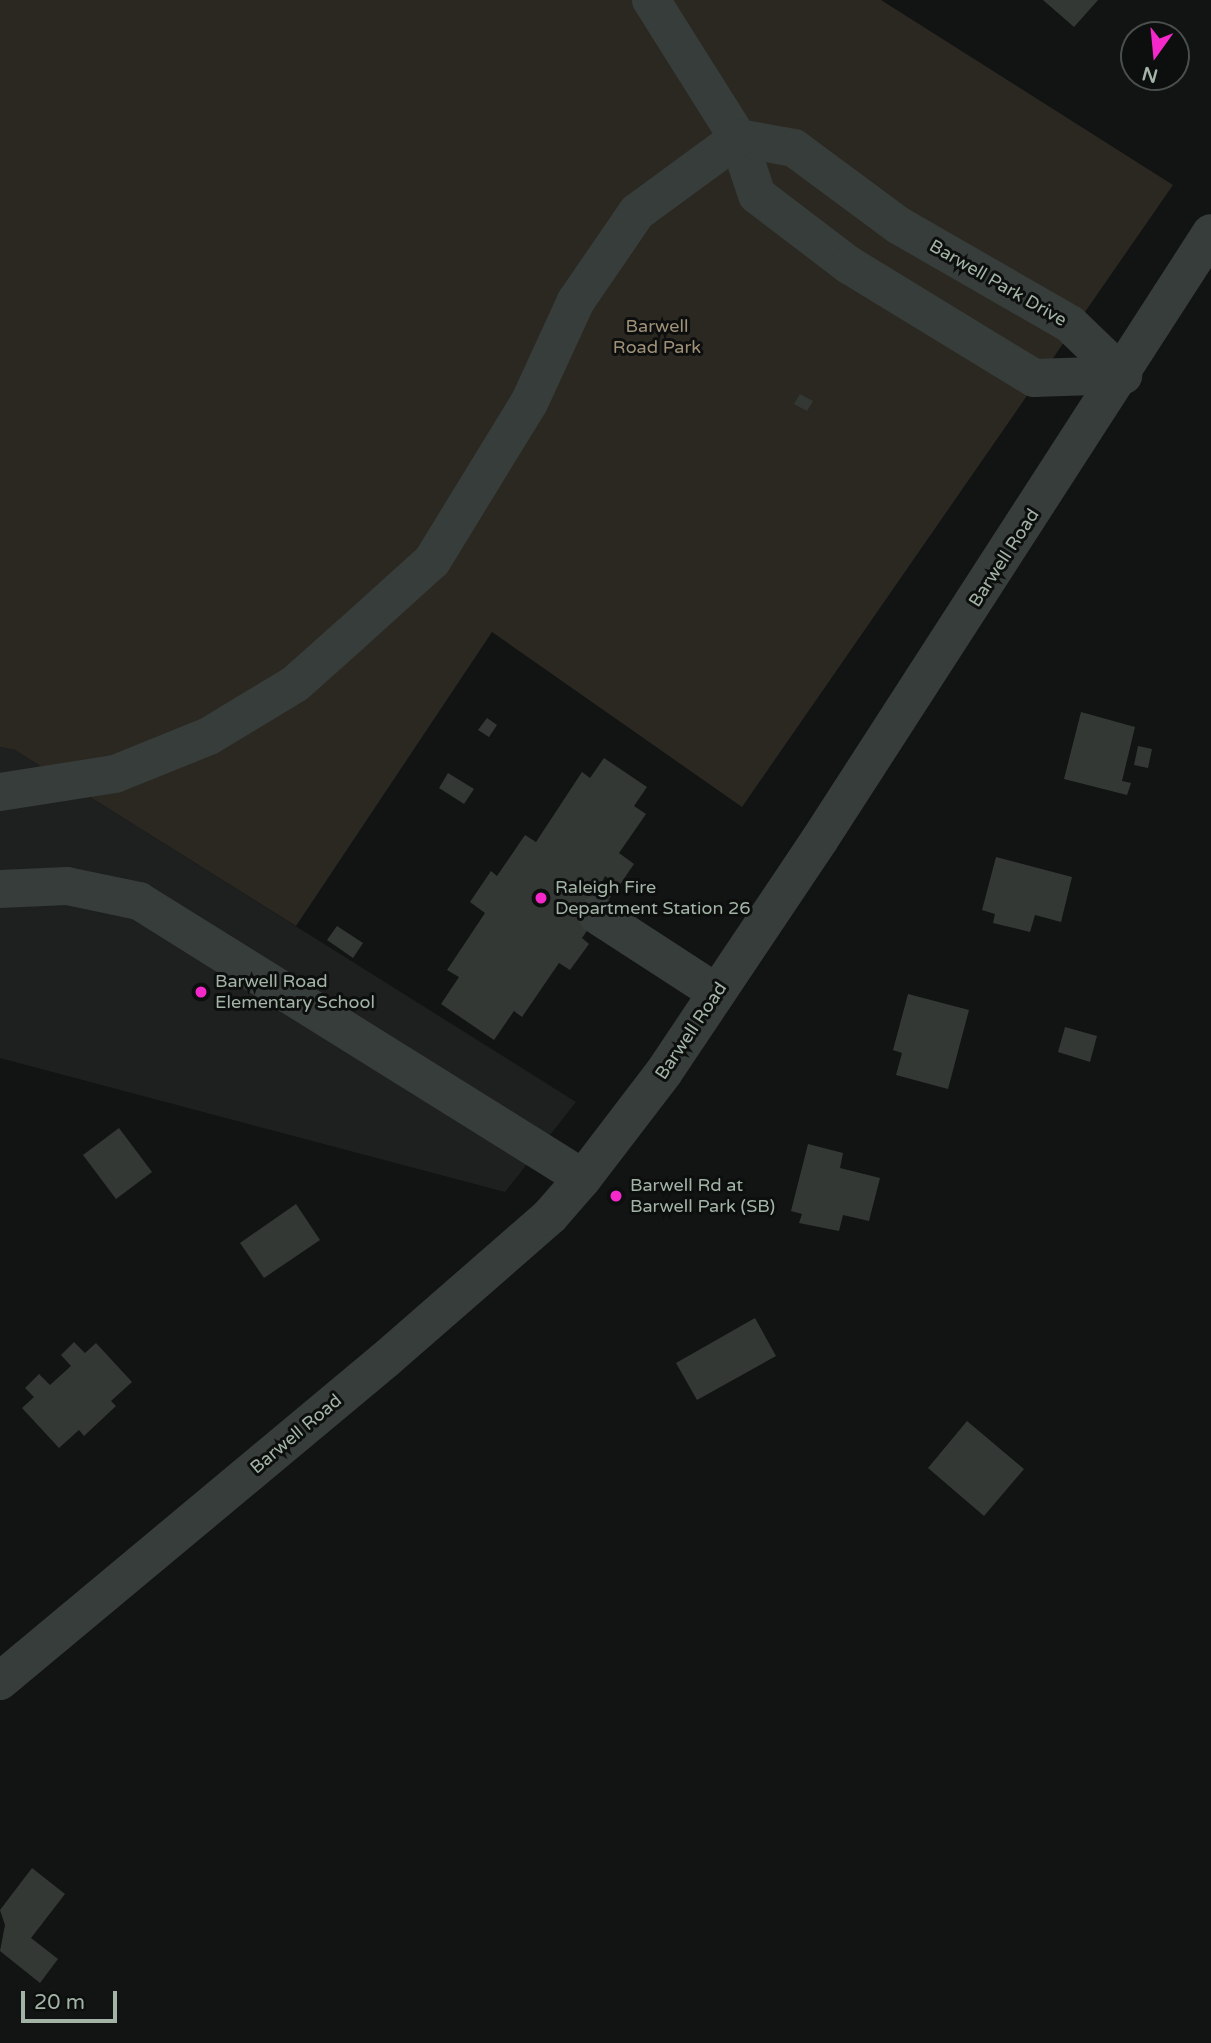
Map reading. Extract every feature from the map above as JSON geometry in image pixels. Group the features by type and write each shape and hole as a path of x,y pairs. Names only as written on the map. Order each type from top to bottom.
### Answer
{"street":[{"path":"651,0 737,138 757,195 849,265 1034,378 1123,375"},
{"path":"0,792 115,774 209,736 295,684 432,561 529,403 576,301 637,212 737,138"},
{"name":"Barwell Park Drive","path":"737,138 794,148 898,225 1070,324 1123,375"},
{"name":"Barwell Road","path":"0,1681 386,1360 550,1216 583,1178 717,993 1123,375 1211,233"},
{"path":"0,889 67,886 139,901 583,1178"},
{"path":"597,915 717,993"}],"shaded area":[{"name":"Barwell Road Elementary School","path":"0,747 15,750 576,1102 505,1192 0,1058"}],"green space":[{"name":"Barwell Road Park","path":"0,0 881,0 1173,185 742,807 492,632 296,926 15,750 0,747"}],"building":[{"path":"1043,0 1098,0 1074,27"},
{"path":"800,394 813,401 807,411 794,404"},
{"path":"1081,712 1135,727 1122,781 1131,783 1127,795 1064,779"},
{"path":"487,718 497,725 489,737 478,730"},
{"path":"1138,746 1152,749 1148,768 1134,765"},
{"name":"Raleigh Fire Department Station 26","path":"604,758 647,787 634,806 646,814 619,853 634,864 619,886 605,876 601,884 613,893 582,938 589,944 570,970 559,963 522,1017 514,1011 494,1040 441,1004 459,977 447,970 485,913 470,902 491,871 497,876 525,835 536,842 582,772 590,778"},
{"path":"448,773 474,789 464,804 439,788"},
{"path":"996,857 1072,877 1061,922 1035,915 1030,932 993,923 995,914 982,910"},
{"path":"337,926 363,943 353,958 327,940"},
{"path":"908,994 969,1010 948,1089 896,1075 902,1053 893,1050"},
{"path":"1065,1027 1097,1036 1090,1062 1058,1052"},
{"path":"119,1128 152,1172 116,1199 83,1155"},
{"path":"808,1144 843,1153 840,1168 880,1178 869,1221 843,1215 839,1231 799,1223 802,1214 791,1211"},
{"path":"296,1204 320,1240 264,1278 240,1243"},
{"path":"755,1318 776,1356 697,1400 676,1363"},
{"path":"74,1342 85,1353 96,1343 132,1382 111,1401 116,1406 84,1436 79,1430 59,1448 22,1408 34,1397 25,1388 39,1374 50,1385 71,1366 61,1355"},
{"path":"967,1421 1024,1469 984,1516 928,1468"},
{"path":"32,1868 65,1894 31,1938 58,1959 40,1983 0,1951 5,1925 0,1910"}],"place":[{"name":"Raleigh Fire Department Station 26","path":"541,898"},
{"name":"Barwell Road Elementary School","path":"201,992"},
{"name":"Barwell Rd at Barwell Park (SB)","path":"616,1196"}]}
